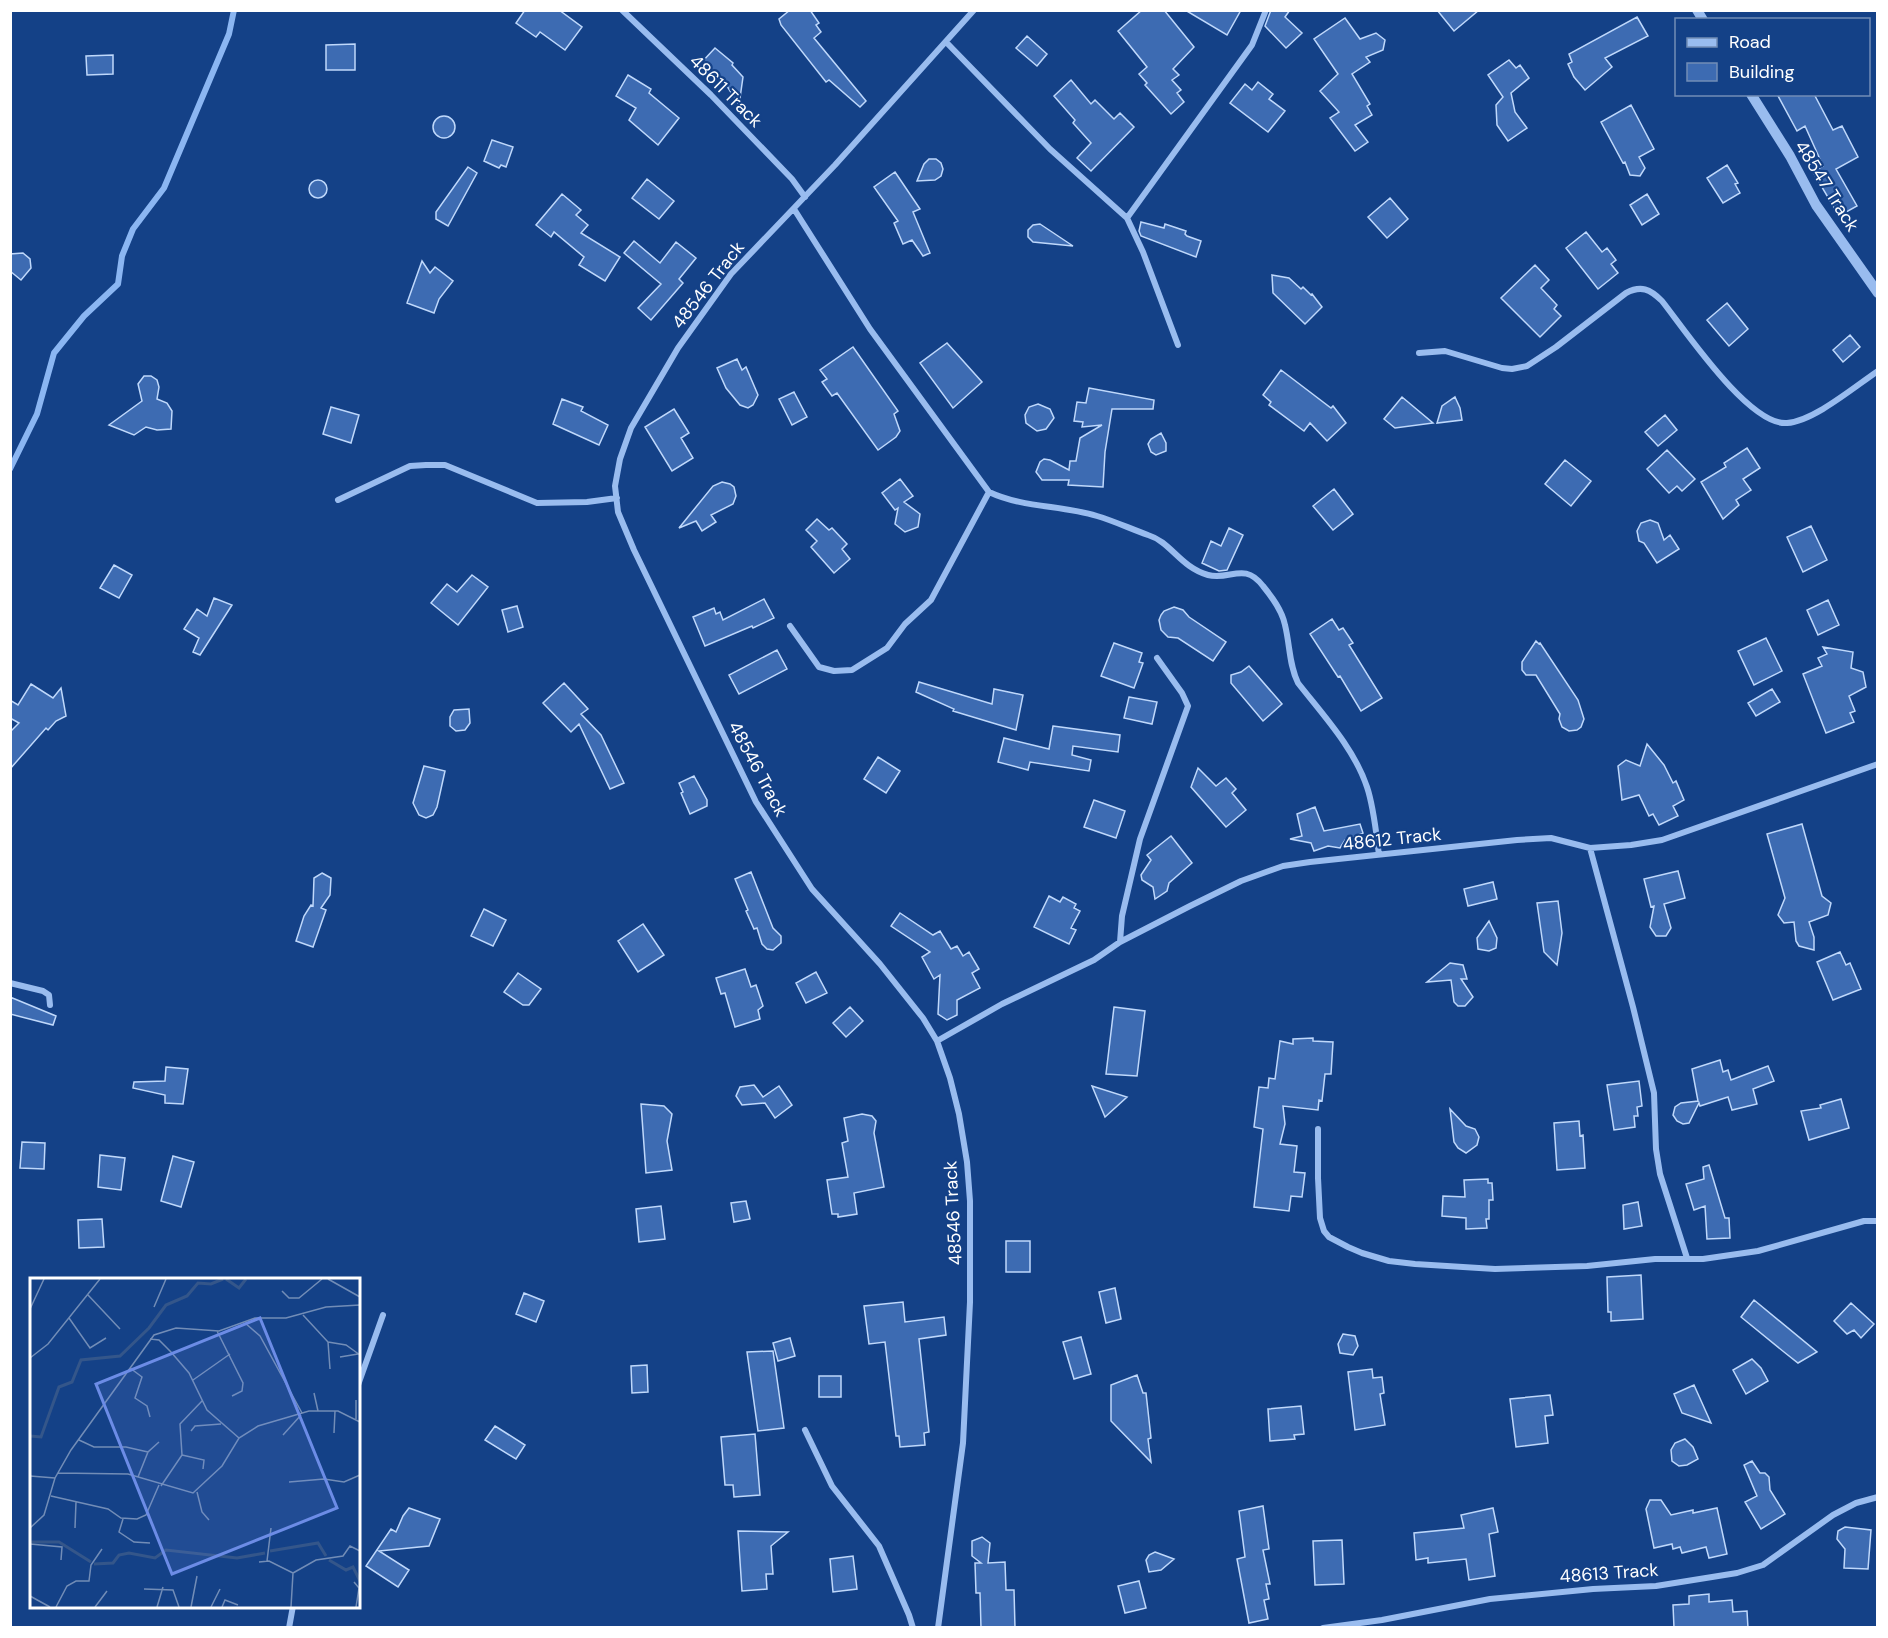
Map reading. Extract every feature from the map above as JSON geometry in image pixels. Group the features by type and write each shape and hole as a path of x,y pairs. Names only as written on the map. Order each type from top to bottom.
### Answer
{"street":[{"name":"48611 Track","path":"621,10 711,95 792,179 805,197"},
{"name":"48546 Track","path":"938,1628 963,1443 968,1375 971,1249 967,1162 961,1124 947,1069 937,1041 922,1018 895,982 812,889 756,802 634,550 618,512 615,486 620,459 631,428 678,348 731,274 794,209 974,10"},
{"path":"1127,218 1252,45 1266,10"},
{"path":"946,42 1050,148 1127,218 1143,252 1178,345"},
{"name":"48547 Track","path":"1752,96 1790,156 1816,205 1878,293"},
{"path":"794,209 870,329 989,492 1013,501 1097,516 1161,541 1182,562 1208,575 1218,577 1241,572 1253,576 1261,583 1279,609 1285,623 1292,672 1349,749 1360,771 1370,798 1380,855"},
{"path":"1419,353 1445,351 1502,368 1527,366 1556,347 1626,292 1641,288 1654,293 1662,301 1742,400 1767,419 1788,423 1816,413 1878,371"},
{"path":"338,500 410,466 426,465 445,465 537,503 586,502 617,498"},
{"path":"790,626 819,667 842,672 865,663 886,648 905,624 931,600 989,492"},
{"path":"1120,942 1122,916 1140,839 1188,706 1182,693 1157,658"},
{"name":"48612 Track","path":"937,1041 1002,1004 1094,960 1120,942 1241,881 1283,866 1517,840 1551,838 1590,848 1662,840 1878,764"},
{"path":"1590,848 1654,1093 1656,1149 1660,1174 1687,1258"},
{"path":"10,982 43,991 48,995 50,1005"},
{"path":"1318,1129 1320,1218 1324,1231 1329,1237 1362,1253 1389,1261 1495,1269 1687,1258 1704,1259 1758,1251 1863,1221 1878,1221"},
{"path":"360,1379 383,1314"},
{"path":"805,1430 831,1486 879,1545 913,1628"},
{"name":"48613 Track","path":"1323,1628 1382,1620 1490,1599 1593,1589 1656,1586 1737,1573 1763,1565 1833,1515 1856,1503 1878,1497"},
{"path":"289,1628 293,1608"}],"building":[{"path":"525,10 559,10 582,27 565,50 540,32 536,37 516,23"},
{"path":"790,10 810,10 819,23 816,25 821,32 814,38 866,101 860,107 829,80 826,82 781,25 779,19"},
{"path":"1142,10 1164,10 1194,47 1173,69 1179,75 1172,80 1181,90 1177,93 1184,102 1171,114 1145,85 1147,83 1139,74 1147,67 1118,31"},
{"path":"1185,10 1241,10 1227,35"},
{"path":"1271,10 1290,10 1285,17 1302,33 1286,48 1265,26"},
{"path":"1437,10 1479,10 1454,31"},
{"path":"1637,17 1648,36 1605,58 1612,67 1585,90 1574,77 1568,64 1572,62 1569,54"},
{"path":"1345,18 1360,39 1376,33 1385,40 1383,50 1366,57 1370,62 1352,74 1370,104 1367,106 1372,115 1355,125 1368,142 1355,151 1330,118 1339,112 1320,91 1338,74 1314,39"},
{"path":"1027,36 1047,54 1037,66 1016,48"},
{"path":"355,44 355,70 326,70 326,45"},
{"path":"715,48 733,63 732,65 743,77 739,105 725,83 702,62"},
{"path":"113,55 113,74 87,75 86,56"},
{"path":"1509,60 1516,68 1520,65 1529,78 1511,93 1515,112 1527,128 1508,141 1497,125 1496,105 1503,97 1488,75"},
{"path":"628,75 651,89 649,93 679,118 658,145 629,120 636,108 616,96"},
{"path":"1071,80 1091,104 1095,100 1114,119 1120,113 1134,127 1091,171 1077,158 1091,143 1054,96"},
{"path":"1258,82 1273,94 1269,99 1285,111 1268,132 1230,103 1245,84 1252,90"},
{"path":"1778,96 1815,96 1833,130 1842,126 1858,157 1836,169 1857,206 1839,216 1813,172 1823,166 1805,126 1797,131"},
{"path":"1631,105 1654,149 1639,157 1645,168 1640,176 1630,175 1625,162 1623,163 1601,122"},
{"path":"444,116 452,119 455,127 452,135 444,138 436,135 433,127 436,119"},
{"path":"492,140 513,147 506,167 501,165 499,168 484,161"},
{"path":"929,159 936,159 941,163 943,169 941,176 935,180 917,181 924,164"},
{"path":"1727,165 1738,183 1735,184 1740,193 1723,203 1707,178"},
{"path":"468,167 477,173 448,226 436,219 436,212"},
{"path":"895,172 920,209 913,212 930,253 923,256 912,240 903,244 894,223 898,221 874,187"},
{"path":"647,179 674,201 659,219 632,198"},
{"path":"318,180 324,183 327,189 324,195 318,198 312,195 309,189 312,183"},
{"path":"562,194 581,210 576,215 588,225 581,233 620,257 605,281 579,265 584,257 554,232 551,237 536,225"},
{"path":"1647,194 1659,214 1642,225 1630,205"},
{"path":"1390,198 1408,219 1387,238 1368,217"},
{"path":"1141,222 1164,228 1165,224 1186,231 1187,236 1201,241 1196,257 1141,236 1139,231"},
{"path":"1040,224 1073,246 1033,242 1028,237 1028,230 1033,225"},
{"path":"1586,232 1602,252 1607,248 1616,260 1611,264 1618,273 1598,289 1566,248"},
{"path":"634,241 660,263 676,242 696,258 679,279 683,283 651,320 638,308 661,284 624,253"},
{"path":"23,253 30,259 31,268 21,280 10,271 10,254"},
{"path":"422,261 430,273 435,267 453,281 439,299 434,313 407,303"},
{"path":"1535,265 1549,280 1541,288 1557,305 1554,309 1561,316 1540,337 1501,298"},
{"path":"1272,275 1289,278 1301,289 1303,287 1312,294 1322,307 1305,324 1273,293"},
{"path":"1727,303 1748,329 1729,346 1707,320"},
{"path":"1850,335 1860,347 1843,362 1833,350"},
{"path":"947,343 982,382 953,408 920,363"},
{"path":"853,347 898,411 894,414 900,431 896,437 878,450 837,393 832,396 822,382 827,379 820,370"},
{"path":"737,359 742,370 746,367 758,395 753,405 748,408 740,405 726,388 717,368"},
{"path":"1281,370 1331,408 1333,406 1346,423 1327,441 1310,423 1304,431 1269,405 1271,402 1263,395"},
{"path":"144,376 151,376 157,380 159,387 157,399 167,403 172,411 171,429 157,430 146,427 134,435 109,425 142,401 138,384"},
{"path":"1089,388 1154,400 1153,409 1112,409 1105,452 1103,487 1068,485 1069,480 1042,480 1036,472 1040,462 1044,459 1050,460 1069,470 1070,461 1076,461 1080,438 1102,425 1082,427 1083,422 1074,421 1077,402 1086,403"},
{"path":"794,392 807,417 792,425 779,399"},
{"path":"1402,397 1433,423 1395,428 1384,419"},
{"path":"1455,397 1462,420 1437,423 1442,406"},
{"path":"562,399 583,407 581,411 608,425 599,445 553,424"},
{"path":"1038,404 1050,409 1054,418 1046,429 1037,431 1026,423 1025,415 1029,407"},
{"path":"331,407 359,415 351,443 323,434"},
{"path":"674,409 689,433 681,438 693,458 672,471 645,427"},
{"path":"1665,415 1677,430 1658,446 1645,432"},
{"path":"1161,433 1166,443 1166,451 1156,455 1151,452 1148,444 1151,439"},
{"path":"1747,448 1760,468 1743,479 1751,490 1736,500 1739,505 1723,519 1701,482 1726,467 1724,463"},
{"path":"1667,450 1695,479 1682,491 1677,486 1669,493 1647,469"},
{"path":"1565,460 1591,481 1571,506 1545,484"},
{"path":"900,479 913,496 904,502 920,514 918,527 905,532 895,524 898,508 895,510 882,493"},
{"path":"722,482 734,487 736,496 733,504 711,515 716,522 702,531 696,521 679,528 713,486"},
{"path":"1334,489 1353,514 1333,530 1313,506"},
{"path":"817,519 829,530 832,528 847,544 842,549 850,559 834,573 811,547 817,541 806,530"},
{"path":"1650,520 1658,523 1664,540 1670,535 1679,549 1657,563 1644,543 1639,541 1637,531 1641,523"},
{"path":"1811,526 1827,560 1803,572 1787,537"},
{"path":"1229,528 1243,535 1227,570 1219,571 1202,563 1211,541 1221,546"},
{"path":"114,565 132,575 119,598 100,588"},
{"path":"472,575 488,587 458,625 431,603 447,584 457,592"},
{"path":"214,598 232,605 200,655 193,652 199,638 184,629 197,609 207,616"},
{"path":"764,599 774,618 705,646 693,617 714,608 716,614 720,612 723,620"},
{"path":"1828,600 1839,625 1818,635 1807,610"},
{"path":"517,606 523,627 508,632 502,610"},
{"path":"1174,607 1183,610 1189,617 1226,642 1213,661 1178,638 1168,637 1161,630 1159,620 1161,615 1164,611"},
{"path":"1332,619 1339,630 1343,628 1353,643 1349,645 1382,698 1361,711 1340,676 1338,677 1310,634"},
{"path":"1766,638 1782,671 1754,685 1738,651"},
{"path":"1536,641 1540,643 1578,700 1584,719 1577,730 1569,731 1562,727 1560,714 1536,675 1526,675 1522,670 1522,662"},
{"path":"1114,643 1142,653 1139,662 1143,663 1134,688 1101,676"},
{"path":"1823,647 1853,652 1851,668 1863,672 1866,687 1849,696 1855,711 1850,713 1854,722 1826,733 1803,674 1822,666 1818,658 1827,654"},
{"path":"777,650 787,669 739,694 729,675"},
{"path":"1249,666 1282,704 1263,721 1231,683 1231,675"},
{"path":"919,682 992,704 994,689 1023,695 1016,730 953,711 954,709 916,692"},
{"path":"564,683 588,709 581,714 601,735 624,783 610,789 579,724 571,732 543,703"},
{"path":"31,684 53,698 61,688 66,716 56,721 48,730 46,728 10,769 10,732 19,723 10,718 10,700 18,705"},
{"path":"1772,689 1780,702 1756,716 1748,703"},
{"path":"1129,697 1157,702 1152,724 1124,718"},
{"path":"469,709 470,723 465,730 456,731 450,726 450,717 454,710"},
{"path":"1053,726 1120,735 1118,752 1073,746 1072,755 1091,760 1089,771 1030,762 1028,770 998,762 1004,738 1049,749"},
{"path":"1647,744 1664,765 1673,783 1676,781 1684,800 1673,806 1678,816 1659,825 1653,814 1649,816 1639,795 1622,800 1618,766 1626,760 1640,766"},
{"path":"878,757 900,771 886,793 864,779"},
{"path":"424,766 445,771 437,807 433,815 426,818 419,815 413,803"},
{"path":"1198,768 1216,786 1226,778 1236,789 1232,793 1246,810 1226,827 1191,787"},
{"path":"694,776 707,800 707,806 690,814 679,783"},
{"path":"1094,800 1125,811 1116,838 1084,827"},
{"path":"1315,807 1324,831 1360,824 1363,833 1345,840 1340,848 1328,846 1314,851 1311,843 1290,839 1302,836 1297,814"},
{"path":"1802,824 1822,896 1831,903 1828,915 1809,922 1814,937 1814,950 1799,946 1796,941 1794,922 1784,923 1778,915 1785,898 1767,834"},
{"path":"1171,836 1192,863 1169,883 1167,891 1155,899 1153,887 1142,880 1141,875 1151,860 1147,855"},
{"path":"1678,871 1685,898 1664,904 1671,928 1666,936 1656,936 1650,927 1654,906 1651,907 1644,879"},
{"path":"751,872 773,928 781,936 781,943 773,950 767,949 762,944 757,928 754,929 746,911 748,910 735,879"},
{"path":"322,873 331,878 330,895 321,908 326,910 313,947 296,941 304,916 311,905 313,906 314,878"},
{"path":"1493,882 1497,899 1468,906 1464,889"},
{"path":"1049,896 1060,902 1063,897 1076,904 1074,908 1080,911 1071,928 1076,930 1069,944 1034,927"},
{"path":"1558,901 1562,933 1557,965 1544,952 1537,903"},
{"path":"484,909 506,920 493,946 471,936"},
{"path":"900,913 933,935 940,931 951,949 957,946 963,956 969,952 979,969 972,973 980,988 957,1000 957,1015 947,1020 938,1014 940,975 934,979 922,957 930,952 891,926"},
{"path":"1489,921 1497,938 1496,948 1489,951 1478,949 1477,938"},
{"path":"643,924 664,955 638,972 618,941"},
{"path":"1840,952 1846,965 1850,963 1861,989 1833,1000 1817,962"},
{"path":"1450,963 1463,965 1467,979 1461,979 1473,997 1465,1006 1458,1006 1454,1002 1451,980 1427,982"},
{"path":"745,969 751,987 756,985 763,1006 758,1010 760,1019 735,1027 725,993 721,994 716,978"},
{"path":"816,972 827,993 806,1003 796,983"},
{"path":"518,973 541,989 529,1005 523,1005 504,992"},
{"path":"10,997 56,1016 53,1025 10,1014"},
{"path":"850,1007 863,1021 846,1037 833,1023"},
{"path":"1114,1007 1145,1011 1137,1076 1106,1074"},
{"path":"1313,1038 1313,1041 1333,1042 1331,1074 1325,1074 1322,1101 1319,1100 1318,1110 1283,1106 1285,1124 1280,1144 1297,1146 1294,1172 1305,1173 1302,1197 1291,1196 1289,1211 1254,1207 1263,1129 1254,1127 1259,1087 1268,1088 1269,1078 1275,1079 1280,1041 1293,1044 1293,1039"},
{"path":"1720,1060 1723,1072 1728,1070 1731,1080 1768,1066 1774,1081 1753,1089 1757,1104 1732,1110 1728,1097 1700,1106 1699,1103 1689,1123 1683,1124 1677,1121 1673,1115 1675,1107 1681,1103 1698,1101 1692,1069"},
{"path":"166,1067 188,1069 183,1104 165,1103 165,1095 133,1088 134,1082 165,1081"},
{"path":"1639,1081 1642,1106 1637,1107 1638,1116 1634,1116 1635,1127 1614,1130 1607,1085"},
{"path":"754,1085 763,1097 779,1086 792,1105 775,1118 765,1103 742,1105 736,1096 740,1087"},
{"path":"1092,1086 1127,1097 1105,1117"},
{"path":"1841,1099 1849,1128 1809,1140 1801,1111 1821,1108 1820,1105"},
{"path":"641,1104 664,1106 672,1114 667,1141 672,1170 646,1173"},
{"path":"1450,1109 1466,1126 1475,1129 1479,1137 1477,1145 1466,1153 1454,1142"},
{"path":"862,1114 872,1116 876,1121 874,1133 884,1187 854,1193 857,1214 838,1217 838,1214 832,1214 827,1180 848,1177 842,1143 848,1141 844,1118"},
{"path":"1579,1121 1580,1136 1583,1135 1585,1168 1557,1170 1554,1123"},
{"path":"22,1142 45,1143 44,1169 20,1168"},
{"path":"100,1155 125,1158 121,1190 98,1187"},
{"path":"173,1156 194,1162 181,1207 161,1201"},
{"path":"1709,1165 1725,1218 1729,1218 1730,1238 1707,1239 1705,1206 1694,1210 1686,1184 1704,1179 1703,1167"},
{"path":"1488,1179 1488,1183 1492,1183 1493,1200 1489,1200 1487,1228 1466,1229 1466,1218 1442,1216 1443,1196 1465,1197 1464,1180"},
{"path":"746,1201 750,1219 734,1222 731,1203"},
{"path":"1638,1202 1642,1226 1624,1229 1623,1205"},
{"path":"661,1206 665,1239 639,1242 636,1209"},
{"path":"102,1219 104,1247 79,1248 78,1220"},
{"path":"1006,1241 1030,1241 1030,1272 1006,1272"},
{"path":"1641,1275 1643,1319 1611,1321 1611,1312 1608,1312 1607,1277"},
{"path":"1115,1288 1121,1319 1106,1323 1099,1292"},
{"path":"524,1293 544,1301 536,1322 516,1314"},
{"path":"1754,1300 1817,1352 1798,1363 1741,1317"},
{"path":"903,1302 905,1322 944,1317 946,1335 919,1339 929,1432 924,1433 925,1445 900,1447 899,1436 896,1436 885,1342 869,1344 864,1306"},
{"path":"1851,1303 1874,1324 1861,1338 1854,1330 1847,1334 1834,1321"},
{"path":"1343,1334 1355,1336 1358,1346 1353,1355 1340,1353 1338,1344"},
{"path":"1081,1337 1091,1374 1074,1379 1063,1342"},
{"path":"790,1338 795,1356 778,1361 773,1343"},
{"path":"773,1351 784,1428 758,1431 747,1352"},
{"path":"1752,1359 1761,1368 1768,1381 1746,1394 1733,1370"},
{"path":"647,1365 648,1392 632,1393 631,1366"},
{"path":"1372,1369 1373,1378 1382,1377 1384,1393 1380,1394 1385,1425 1355,1430 1348,1372"},
{"path":"1137,1375 1143,1393 1146,1393 1151,1462 1111,1421 1111,1385"},
{"path":"819,1376 841,1376 841,1397 819,1397"},
{"path":"1694,1385 1711,1423 1682,1413 1674,1394"},
{"path":"1550,1395 1553,1415 1545,1416 1548,1443 1516,1447 1510,1399"},
{"path":"1301,1406 1304,1434 1294,1435 1295,1439 1270,1441 1268,1409"},
{"path":"495,1426 525,1445 516,1459 485,1440"},
{"path":"755,1434 760,1495 734,1497 733,1485 725,1485 721,1437"},
{"path":"1685,1439 1693,1447 1698,1459 1687,1465 1679,1466 1672,1461 1671,1450 1675,1443"},
{"path":"1752,1461 1760,1473 1765,1473 1769,1477 1770,1490 1785,1514 1761,1529 1745,1502 1757,1496 1744,1465"},
{"path":"1650,1500 1661,1500 1671,1515 1717,1508 1727,1554 1709,1558 1706,1547 1682,1553 1680,1547 1673,1549 1672,1544 1654,1548 1646,1509"},
{"path":"1263,1506 1269,1549 1263,1550 1270,1584 1266,1584 1269,1599 1264,1600 1268,1619 1249,1623 1237,1559 1245,1557 1239,1511"},
{"path":"409,1508 440,1519 429,1546 379,1551 409,1570 398,1587 366,1566 391,1529 396,1532"},
{"path":"1493,1508 1498,1532 1489,1534 1495,1576 1469,1580 1466,1559 1428,1563 1428,1558 1416,1560 1414,1533 1464,1528 1461,1515"},
{"path":"1845,1527 1871,1530 1868,1569 1844,1568 1845,1549 1837,1539 1838,1531"},
{"path":"738,1531 788,1532 771,1546 773,1574 766,1574 767,1589 742,1591"},
{"path":"982,1537 990,1543 988,1563 1005,1562 1006,1590 1014,1590 1015,1628 981,1628 980,1593 976,1593 975,1563 981,1563 972,1556 972,1541"},
{"path":"1342,1540 1344,1584 1315,1585 1313,1541"},
{"path":"1155,1552 1174,1559 1161,1570 1149,1572 1146,1560"},
{"path":"853,1556 857,1589 833,1592 830,1559"},
{"path":"1139,1581 1146,1608 1125,1613 1118,1586"},
{"path":"1709,1594 1709,1602 1732,1600 1733,1612 1747,1611 1748,1628 1674,1628 1673,1605 1689,1604 1689,1596"}],"waterway":[{"path":"10,469 37,414 54,353 84,316 118,284 122,256 133,229 164,188 229,34 234,10"}]}
